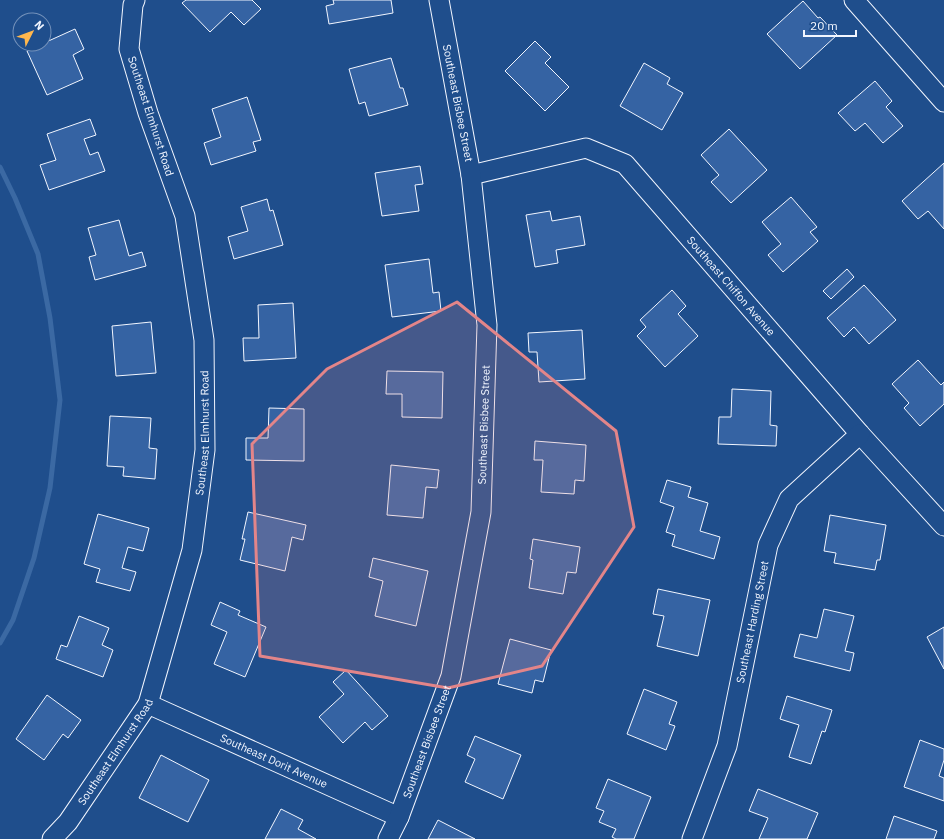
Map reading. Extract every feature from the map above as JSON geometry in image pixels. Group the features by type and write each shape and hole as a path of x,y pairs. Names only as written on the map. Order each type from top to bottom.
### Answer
{"street":[{"name":"Southeast Elmhurst Road","path":"52,839 68,822 148,704 192,550 205,450 204,340 185,216 148,113 129,49 133,5 135,0"},
{"name":"Southeast Bisbee Street","path":"388,839 399,817 451,676 481,512 487,325 471,175 439,0"},
{"path":"854,0 944,102"},
{"name":"Southeast Chiffon Avenue","path":"471,175 586,148 625,164 860,434 944,526"},
{"name":"Southeast Harding Street","path":"692,839 727,746 768,545 789,499 860,434"},
{"name":"Southeast Dorit Avenue","path":"148,704 399,817"}],"highlighted area":[{"path":"457,302 616,431 634,527 542,666 448,688 260,656 252,444 327,369"}],"building":[{"path":"186,0 252,0 261,9 244,25 231,12 210,32 182,3"},
{"path":"333,0 391,0 393,13 329,24 326,6 334,4"},
{"path":"803,1 818,18 820,17 837,35 800,69 767,34"},
{"path":"75,29 84,49 73,55 83,79 47,95 27,52 52,52 52,39"},
{"path":"535,41 551,57 545,63 569,87 545,111 505,71"},
{"path":"391,58 400,88 403,88 408,105 369,116 365,102 359,104 349,69"},
{"path":"644,63 670,78 667,84 683,93 662,130 620,106"},
{"path":"875,81 892,101 886,107 903,126 883,143 865,123 855,131 838,113"},
{"path":"247,97 261,140 253,142 256,151 211,165 204,143 221,137 212,109"},
{"path":"90,119 96,135 84,139 90,155 98,152 105,171 49,190 40,165 56,160 47,134"},
{"path":"729,129 767,170 731,203 711,182 719,175 701,155"},
{"path":"944,163 944,229 928,211 918,219 902,201"},
{"path":"420,166 423,184 415,185 419,211 382,216 375,173"},
{"path":"791,197 817,227 810,232 818,241 783,272 768,255 781,244 762,222"},
{"path":"267,199 270,211 273,210 283,245 234,259 228,237 248,231 241,207"},
{"path":"550,211 552,221 580,216 585,245 556,250 558,263 535,267 526,215"},
{"path":"119,220 129,256 142,252 146,266 95,280 89,257 96,255 88,228"},
{"path":"429,259 433,293 439,292 441,311 392,317 385,265"},
{"path":"847,269 854,277 831,299 823,291"},
{"path":"864,285 896,320 869,344 854,327 844,337 827,318"},
{"path":"672,290 686,306 678,314 698,336 665,367 637,336 646,327 640,320"},
{"path":"293,303 296,358 244,361 243,338 259,338 258,305"},
{"path":"151,322 156,373 116,376 112,326"},
{"path":"582,330 585,379 539,382 537,352 529,352 528,333"},
{"path":"918,360 941,385 944,382 944,404 920,426 904,408 909,403 892,384"},
{"path":"387,371 443,372 442,418 402,417 402,394 386,394"},
{"path":"732,389 771,391 770,425 777,426 776,446 718,444 719,417 731,417"},
{"path":"269,408 304,409 304,461 246,460 246,438 268,438"},
{"path":"110,416 151,418 149,448 157,449 155,479 123,476 124,467 107,466"},
{"path":"535,441 586,445 584,481 575,480 574,494 541,492 543,460 534,460"},
{"path":"391,465 439,470 437,488 426,487 423,518 387,515"},
{"path":"667,480 691,487 688,497 708,503 700,531 720,537 714,559 672,546 675,535 666,532 674,507 660,502"},
{"path":"248,512 306,525 303,540 292,537 285,571 240,560 245,539 242,539"},
{"path":"98,514 149,528 143,551 128,547 122,568 136,572 130,591 96,582 100,569 84,564"},
{"path":"830,515 886,525 880,560 877,560 875,570 834,563 836,553 824,551"},
{"path":"533,539 580,547 576,573 567,572 563,594 529,588 533,560 530,559"},
{"path":"373,558 428,571 416,626 375,616 383,581 369,577"},
{"path":"658,589 710,600 698,656 657,646 664,616 653,614"},
{"path":"220,602 240,611 238,615 266,627 245,677 214,664 227,632 211,625"},
{"path":"824,609 854,616 845,651 854,653 850,671 794,657 800,634 817,638"},
{"path":"79,616 109,628 102,645 113,650 103,677 56,659 61,645 67,647"},
{"path":"944,627 944,669 927,637"},
{"path":"510,639 551,650 543,682 535,680 532,693 498,684"},
{"path":"346,670 388,716 372,730 365,722 343,743 319,717 344,694 333,682"},
{"path":"644,689 677,702 669,724 675,726 666,750 627,734"},
{"path":"47,695 81,720 68,738 63,734 44,760 16,739"},
{"path":"787,696 832,710 825,732 822,731 811,764 789,757 799,725 780,719"},
{"path":"475,736 521,755 503,799 465,782 475,759 467,755"},
{"path":"920,740 944,749 944,760 939,776 944,778 944,801 904,787"},
{"path":"161,755 209,780 188,822 139,798"},
{"path":"608,779 651,797 634,839 616,839 612,837 616,829 599,822 604,811 596,808"},
{"path":"758,789 818,813 807,839 759,839 768,818 749,811"},
{"path":"281,809 303,820 298,829 316,839 265,839"},
{"path":"894,816 937,831 934,839 886,839"},
{"path":"438,820 475,839 428,839"}],"waterway":[{"path":"0,167 15,198 38,254 50,318 60,400 50,488 34,558 13,620 0,643"}]}
